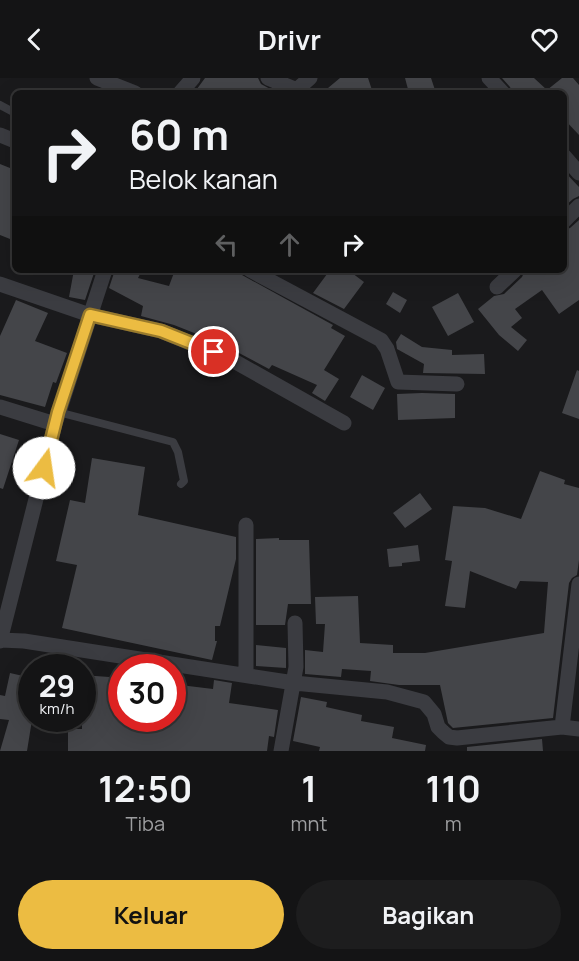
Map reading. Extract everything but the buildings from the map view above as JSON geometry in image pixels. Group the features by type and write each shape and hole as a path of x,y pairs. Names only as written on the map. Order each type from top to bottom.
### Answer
{"street":[{"path":"97,78 127,90"},
{"path":"183,90 193,78"},
{"path":"268,78 293,90"},
{"path":"296,90 310,78"},
{"path":"489,78 500,90"},
{"path":"567,159 579,173"},
{"path":"567,218 579,206"},
{"path":"104,273 56,418 4,607 0,640 24,641 294,683 387,692 424,702 434,714 438,727 449,736 457,738 562,727 579,729"},
{"path":"256,273 381,340 387,349 398,382 457,384"},
{"path":"497,287 512,273"},
{"path":"0,284 90,315 161,331 232,360 344,423"},
{"path":"0,407 56,418"},
{"path":"246,525 246,675"},
{"path":"562,727 579,584"},
{"path":"281,751 294,683 295,622"}],"lane":[{"path":"56,418 172,442 178,452 184,481 181,484"}],"route":[{"path":"44,468 58,412 74,371 90,315 161,331 214,352"}]}
